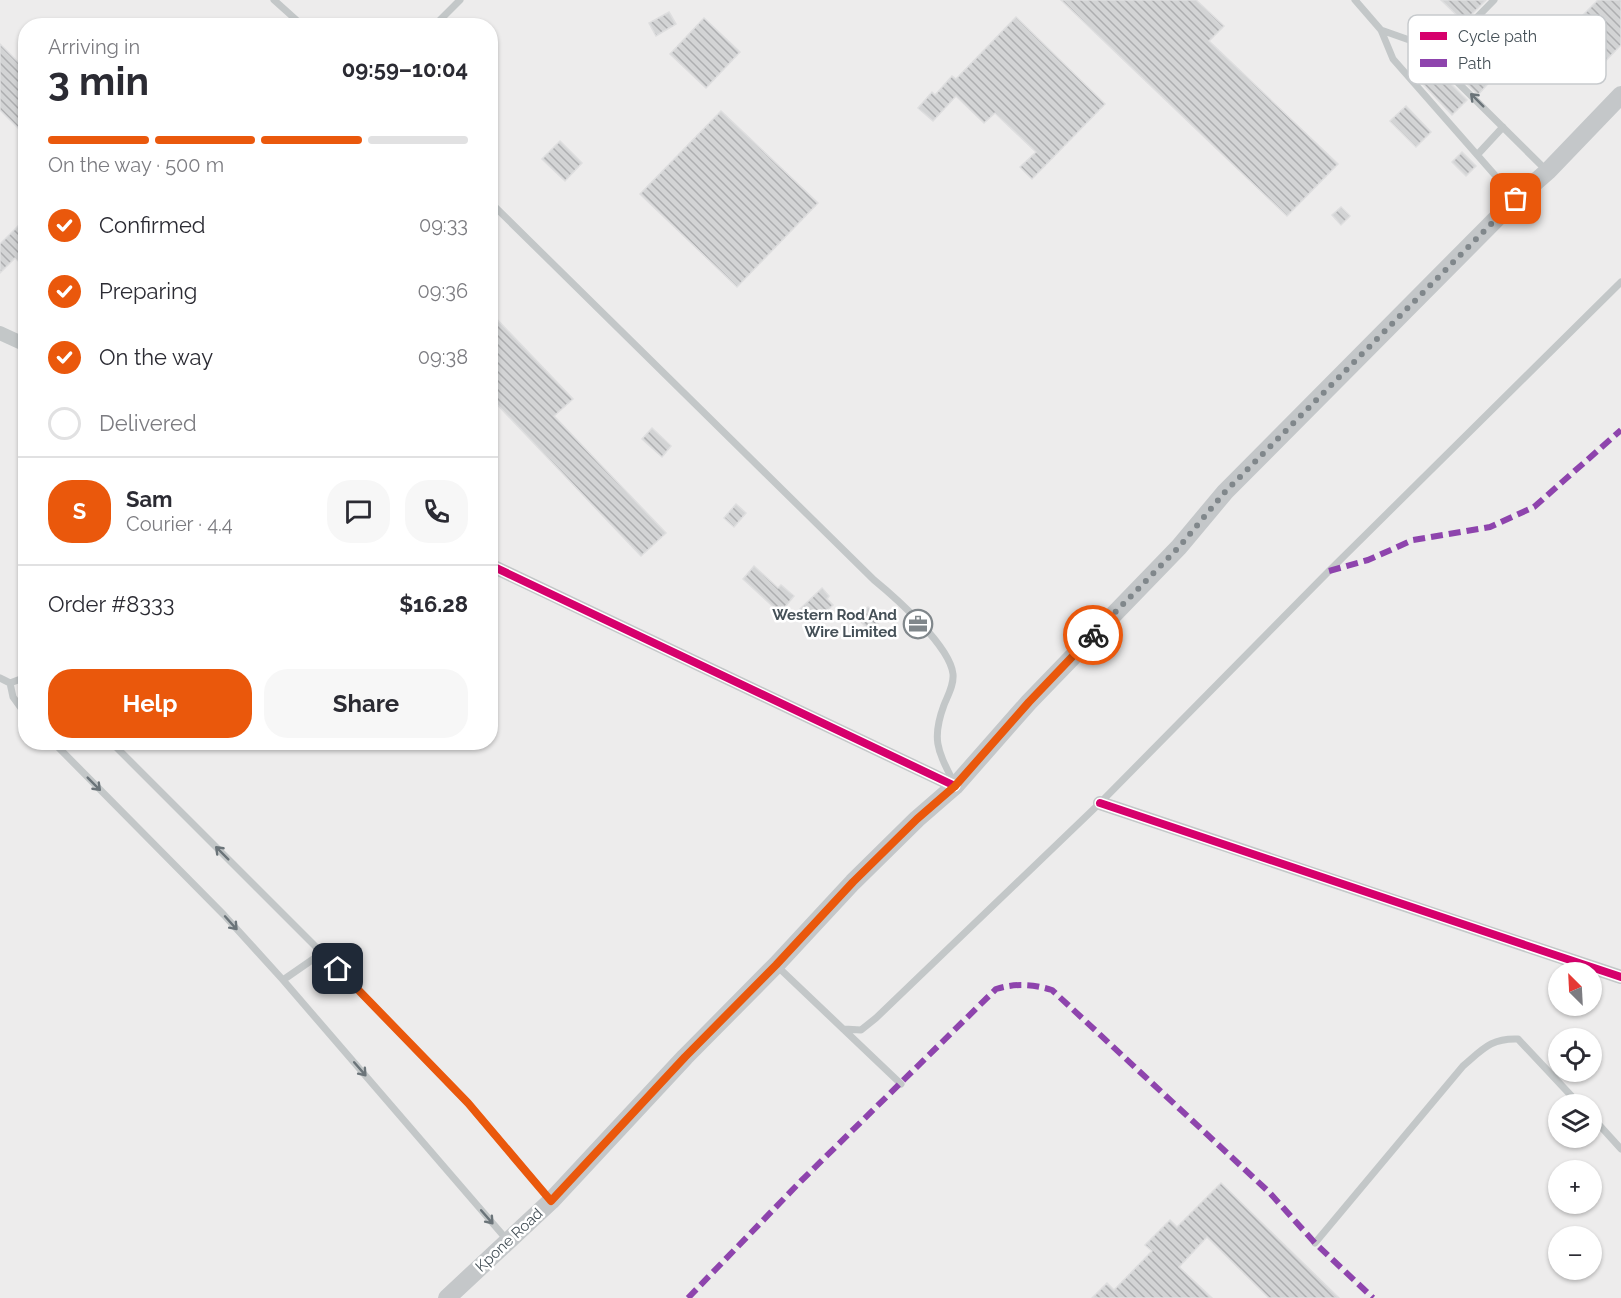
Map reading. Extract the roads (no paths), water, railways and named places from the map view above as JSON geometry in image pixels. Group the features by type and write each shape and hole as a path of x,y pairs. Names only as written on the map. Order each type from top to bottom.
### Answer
{"main road":[{"name":"Kpone Road","path":"447,1298 551,1201 685,1057 882,853 955,786 1029,702 1179,547 1225,492 1516,199 1548,171 1621,95"}],"street":[{"path":"0,333 18,341"},
{"path":"498,569 955,786"},
{"path":"1100,803 1621,977"}],"lane":[{"path":"274,0 294,18"},
{"path":"442,18 460,0"},
{"path":"1355,0 1381,30 1393,59 1408,76"},
{"path":"1479,15 1494,0"},
{"path":"1381,30 1408,40"},
{"path":"1415,84 1516,199"},
{"path":"1459,84 1548,171"},
{"path":"1478,154 1503,127"},
{"path":"498,210 874,580 896,598 942,649 950,663 953,681 936,734 944,763 955,786"},
{"path":"844,1029 861,1030 876,1018 1100,803 1329,571 1621,282"},
{"path":"0,678 10,683"},
{"path":"10,683 18,680"},
{"path":"10,683 13,697 18,704"},
{"path":"60,750 224,915 508,1241"},
{"path":"119,750 468,1103 551,1201"},
{"path":"283,980 322,953"},
{"path":"776,965 901,1084"},
{"path":"1315,1243 1463,1066 1485,1047 1502,1038 1518,1039 1570,1094"},
{"path":"1602,1128 1621,1149"}],"place":[{"name":"Western Rod And Wire Limited","path":"918,624"}]}
